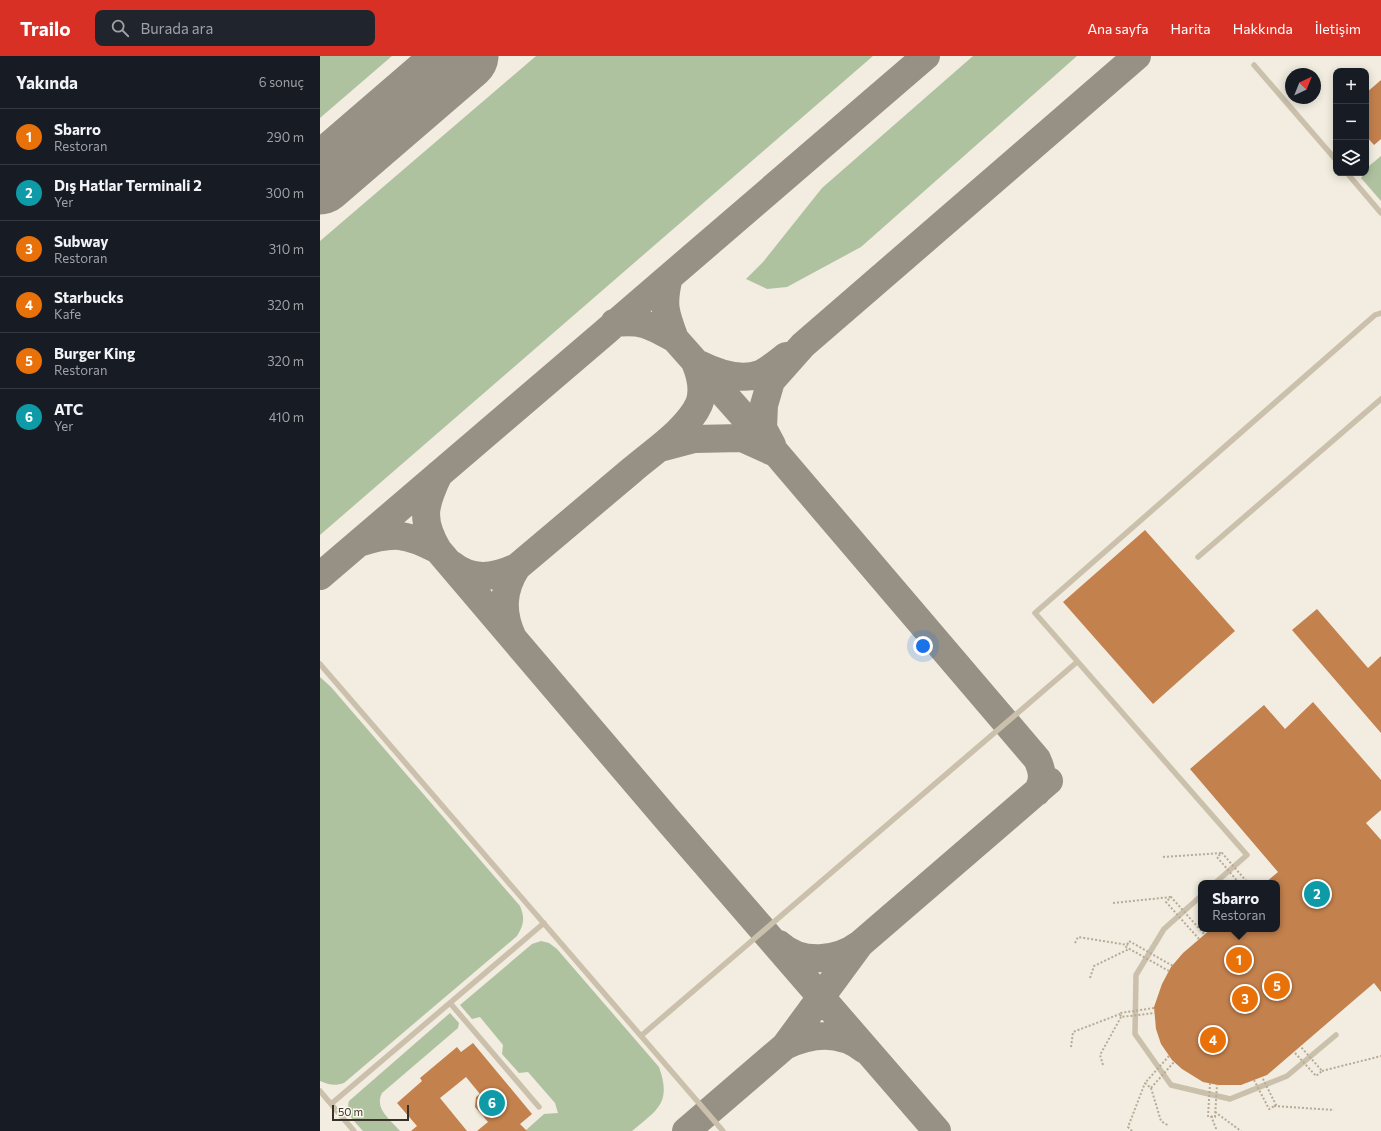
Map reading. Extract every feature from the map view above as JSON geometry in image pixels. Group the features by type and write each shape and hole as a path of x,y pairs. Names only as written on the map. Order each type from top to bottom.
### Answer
{"lane":[{"path":"1254,65 1333,157"},
{"path":"1350,176 1381,213"},
{"path":"1218,880 1247,855 1035,613 1375,315 1381,313"},
{"path":"1198,557 1381,399"},
{"path":"642,1035 1077,662"},
{"path":"320,664 642,1035 723,1131"},
{"path":"1198,899 1164,929 1136,975 1135,1034 1171,1085 1230,1098 1288,1076 1336,1035"},
{"path":"331,1104 544,923"},
{"path":"450,1003 539,1107"},
{"path":"320,1091 354,1131"}],"path":[{"path":"1164,857 1222,853"},
{"path":"1222,853 1217,857 1236,880"},
{"path":"1222,853 1245,880"},
{"path":"1113,903 1171,897"},
{"path":"1171,897 1198,928"},
{"path":"1171,897 1166,902 1199,939"},
{"path":"1076,943 1078,937 1128,945"},
{"path":"1128,945 1129,941 1173,966"},
{"path":"1128,945 1126,947 1129,949 1169,971"},
{"path":"1090,978 1094,966 1129,949"},
{"path":"1071,1047 1073,1032 1120,1013 1154,1008"},
{"path":"1121,1018 1154,1013"},
{"path":"1103,1065 1100,1055 1121,1018 1120,1014"},
{"path":"1301,1047 1322,1071"},
{"path":"1295,1053 1316,1076 1322,1071 1381,1056"},
{"path":"1132,1131 1128,1127 1145,1083 1170,1056"},
{"path":"1151,1088 1174,1062"},
{"path":"1262,1077 1276,1105 1274,1106"},
{"path":"1254,1080 1269,1109 1274,1106 1334,1110"},
{"path":"1145,1083 1151,1088 1160,1121 1169,1126"},
{"path":"1210,1083 1208,1116 1211,1116 1217,1131"},
{"path":"1211,1116 1214,1117 1215,1112 1217,1084"},
{"path":"1215,1112 1241,1131"}],"green space":[{"path":"320,56 392,56 320,118"},
{"path":"536,56 873,56 320,535 320,241"},
{"path":"973,56 1077,56 861,247 787,287 767,289 746,279 763,262 822,188"},
{"path":"1381,156 1381,201 1361,178 1362,176 1369,176 1369,166"},
{"path":"320,677 331,687 520,906 523,914 522,925 517,936 344,1083 338,1085 320,1081"},
{"path":"541,941 549,943 557,949 659,1067 663,1079 663,1098 655,1111 632,1131 525,1131 544,1114 558,1113 555,1103 528,1072 519,1073 502,1054 503,1045 480,1017 472,1019 460,1005 532,944"},
{"path":"450,1013 459,1023 458,1028 382,1093 380,1104 384,1114 400,1131 363,1131 354,1121 348,1110 349,1101"}],"building":[{"path":"1381,80 1381,139 1374,145 1369,139 1369,90"},
{"path":"1145,530 1235,631 1153,704 1063,602"},
{"path":"1317,609 1368,668 1381,656 1381,733 1292,630"},
{"path":"1313,702 1381,780 1381,810 1366,823 1381,840 1381,992 1374,983 1267,1075 1241,1085 1218,1085 1203,1082 1182,1069 1172,1060 1161,1044 1156,1029 1154,1007 1162,984 1171,967 1183,953 1208,932 1280,932 1280,880 1269,880 1278,872 1190,769 1264,705 1285,729"},
{"path":"473,1043 532,1114 520,1124 527,1131 477,1131 488,1122 475,1107 476,1097 480,1094 466,1077 440,1098 467,1131 411,1131 417,1126 397,1103 422,1081 420,1078 457,1047 461,1052"}],"taxiway":[{"path":"320,576 926,56"},
{"path":"772,445 763,428 764,405 771,381 803,345 1137,56"},
{"path":"614,323 639,323 659,330 675,339 667,315 665,302 669,277"},
{"path":"675,339 776,453 1037,759 1041,768 1042,776 1041,784 1037,792"},
{"path":"699,364 721,373 745,377 760,374 786,356"},
{"path":"451,564 467,573 483,576 500,574 517,567 669,440 687,422 699,404 701,394 700,377 695,362"},
{"path":"660,448 694,439 742,438 773,452"},
{"path":"438,550 428,530 426,512 430,495 439,474"},
{"path":"359,543 381,537 399,536 417,540 438,550 666,818 937,1131"},
{"path":"513,638 506,620 505,602 508,584 517,567"},
{"path":"686,1131 785,1046 860,944 1049,781"},
{"path":"779,944 788,951 809,958 830,957 841,954 860,944"},
{"path":"785,1046 806,1038 826,1036 846,1040 865,1050"}],"runway":[{"path":"320,180 464,56"}],"place":[{"name":"Dış Hatlar Terminali 2","path":"1317,894"},
{"name":"Sbarro","path":"1239,960"},
{"name":"Burger King","path":"1277,986"},
{"name":"Subway","path":"1245,999"},
{"name":"Starbucks","path":"1213,1040"},
{"name":"ATC","path":"492,1103"}]}
